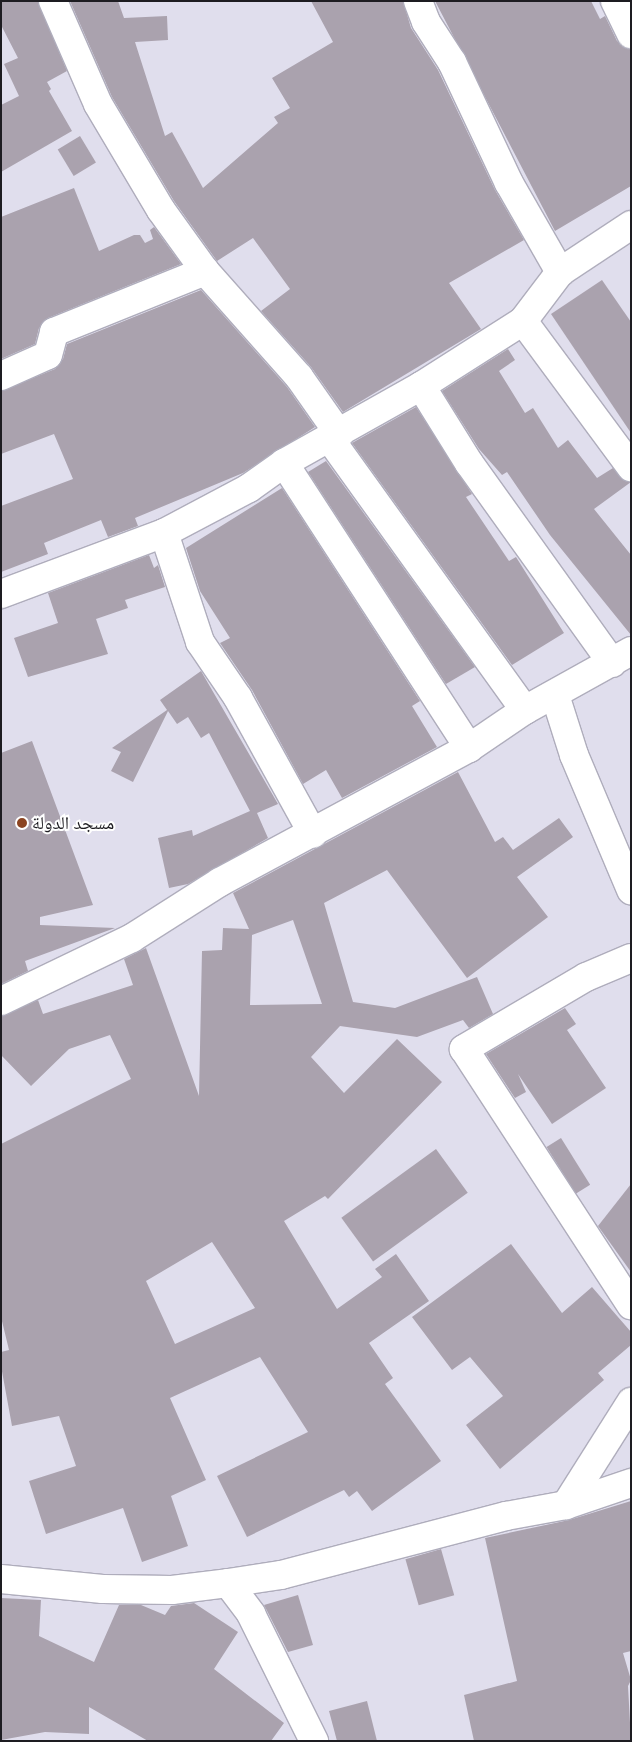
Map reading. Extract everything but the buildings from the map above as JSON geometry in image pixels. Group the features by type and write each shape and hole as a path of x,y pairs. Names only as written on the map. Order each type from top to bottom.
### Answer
{"street":[{"path":"53,1 98,104 161,210 205,270 299,377 334,436 524,710"},
{"path":"418,1 426,22 452,62 509,183 560,272"},
{"path":"615,1 631,34"},
{"path":"1,594 164,533 249,488 284,463 421,386 523,320 560,272 631,225"},
{"path":"1,376 48,355 54,332 205,270"},
{"path":"523,320 631,467"},
{"path":"1,1001 132,938 220,882 313,834 469,748 524,710 555,695 621,657 469,463 421,386"},
{"path":"284,463 469,748"},
{"path":"164,533 200,642 238,698 313,834"},
{"path":"555,695 574,754 631,890"},
{"path":"631,958 586,977 464,1049 631,1305"},
{"path":"566,1505 631,1402"},
{"path":"1,1579 103,1589 172,1590 281,1576 506,1516 566,1505 631,1484"},
{"path":"228,1583 251,1614 314,1741"}],"place":[{"name":"مسجد الدولة","path":"22,823"}]}
